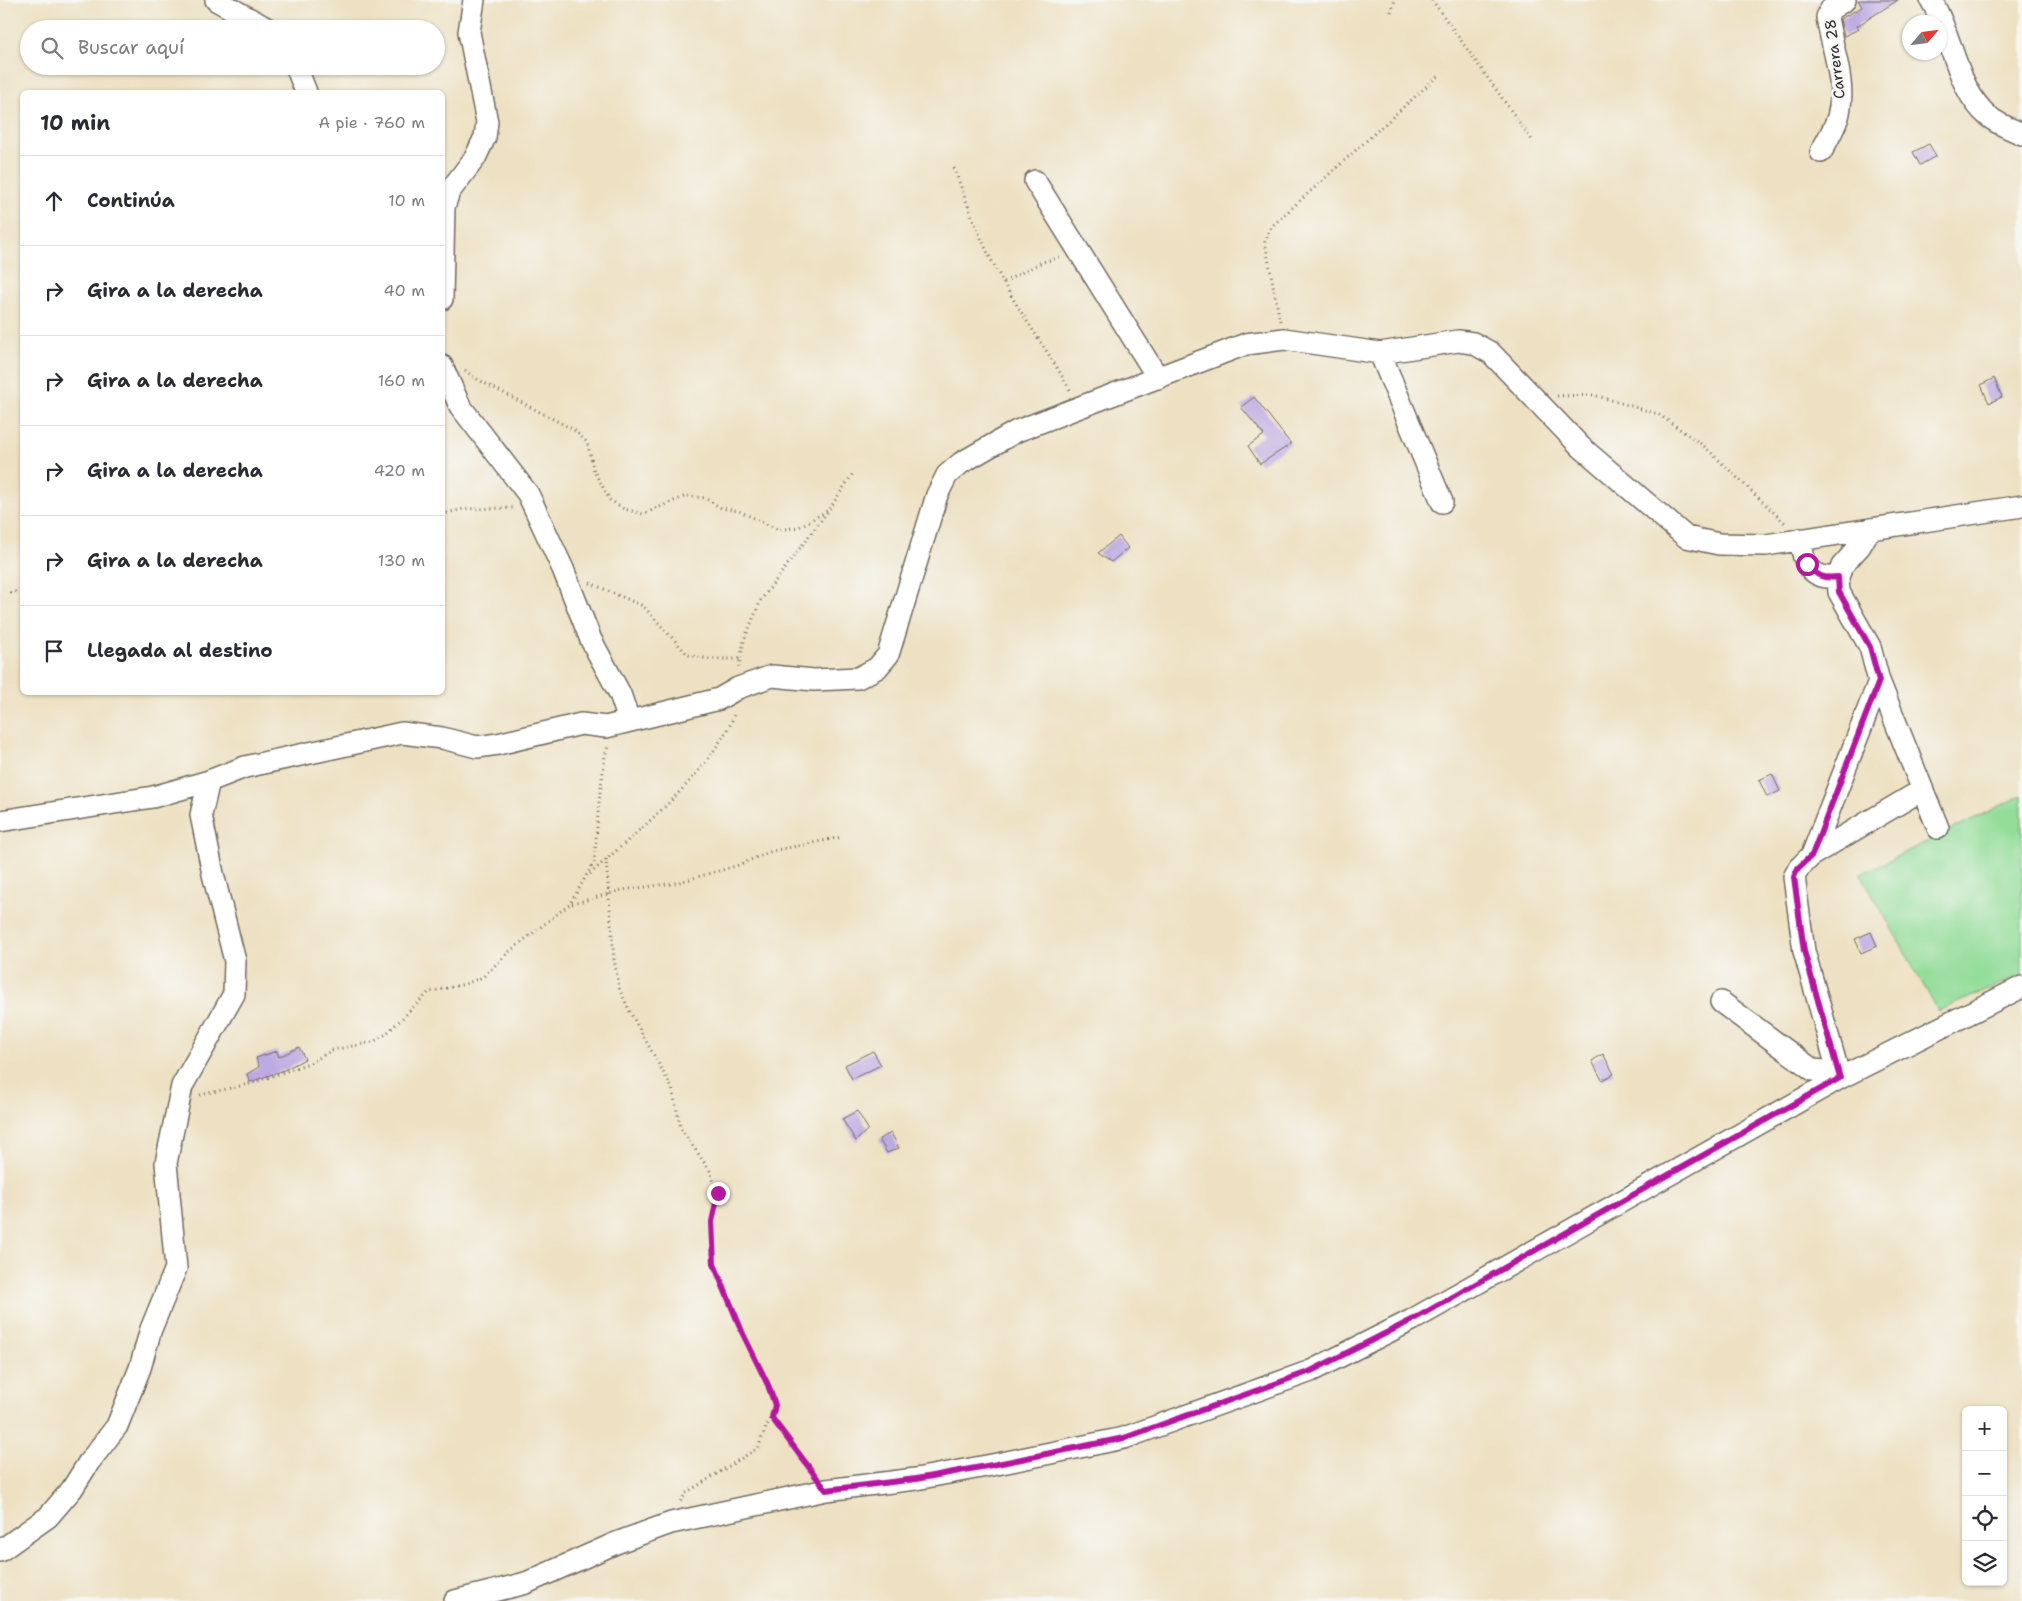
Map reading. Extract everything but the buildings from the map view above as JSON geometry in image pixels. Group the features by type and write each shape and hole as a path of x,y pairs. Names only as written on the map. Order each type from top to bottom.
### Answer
{"street":[{"path":"216,0 252,20"},
{"path":"445,204 449,192 475,158 485,137 487,122 469,32 474,0"},
{"name":"Carrera 28","path":"1821,152 1838,118 1841,100 1841,86 1827,17 1831,8 1845,0"},
{"path":"1931,0 1944,25 1970,97 1989,117 2022,134"},
{"path":"299,75 305,90"},
{"path":"1035,181 1158,378"},
{"path":"0,821 153,797 209,781 245,767 402,733 442,738 477,746 498,744 581,724 606,727 719,699 738,688 772,676 814,680 858,678 877,668 888,655 937,495 947,475 961,463 1017,432 1246,344 1284,339 1380,353 1458,341 1473,344 1491,353 1581,447 1686,537 1720,544 1766,545 2022,506"},
{"path":"1380,353 1442,502"},
{"path":"452,366 460,406 519,479 563,569 591,640 620,694 629,720"},
{"path":"1870,529 1857,551 1842,566 1838,577 1839,592 1870,647 1879,681 1938,828"},
{"path":"1801,539 1802,555 1816,575 1825,578 1838,577"},
{"path":"1812,855 1879,681"},
{"path":"0,1551 48,1517 72,1489 88,1462 117,1426 140,1368 151,1329 176,1268 166,1163 182,1086 234,994 235,961 213,874 202,815 209,781"},
{"path":"1838,1074 1804,951 1794,877 1798,868 1812,855 1922,790"},
{"path":"455,1601 526,1582 671,1523 826,1490 916,1479 1124,1438 1311,1371 1412,1320 1838,1074 2022,987"},
{"path":"1721,1002 1813,1070 1838,1074"}],"path":[{"path":"1392,12 1395,0"},
{"path":"1432,0 1532,140"},
{"path":"1284,339 1265,242 1271,227 1440,74"},
{"path":"954,168 977,231 1004,282 1047,349 1079,408"},
{"path":"1004,282 1042,262 1080,253"},
{"path":"452,366 574,430 587,442 594,471 610,500 624,510 643,514 686,496 704,498 721,508 739,511 779,530 798,527 828,511"},
{"path":"1531,396 1594,395 1658,414 1704,446 1801,539"},
{"path":"445,513 464,509 534,508"},
{"path":"563,569 590,584 643,606 688,655 708,659 740,659"},
{"path":"10,593 20,590"},
{"path":"570,904 594,862 605,756 610,740 629,720"},
{"path":"179,1102 253,1083 312,1062 332,1050 373,1042 386,1034 429,992 466,984 483,977 510,951 570,904 608,893 676,883 736,866 772,851 842,836"},
{"path":"606,859 614,959 619,988 630,1012 672,1088 681,1129 710,1171 718,1193 712,1222 714,1264 743,1334 768,1385 775,1405 772,1418 758,1448 686,1493 675,1509 671,1523"},
{"path":"772,1418 826,1490"}],"green space":[{"path":"2022,795 2022,975 1938,1011 1861,874"}],"route":[{"path":"718,1193 712,1222 714,1264 728,1302 768,1385 775,1405 772,1418 826,1490 916,1479 1124,1438 1311,1371 1412,1320 1840,1078 1804,951 1794,877 1798,868 1812,855 1879,681 1870,647 1839,592 1838,577 1825,578 1816,575 1807,564"}]}
